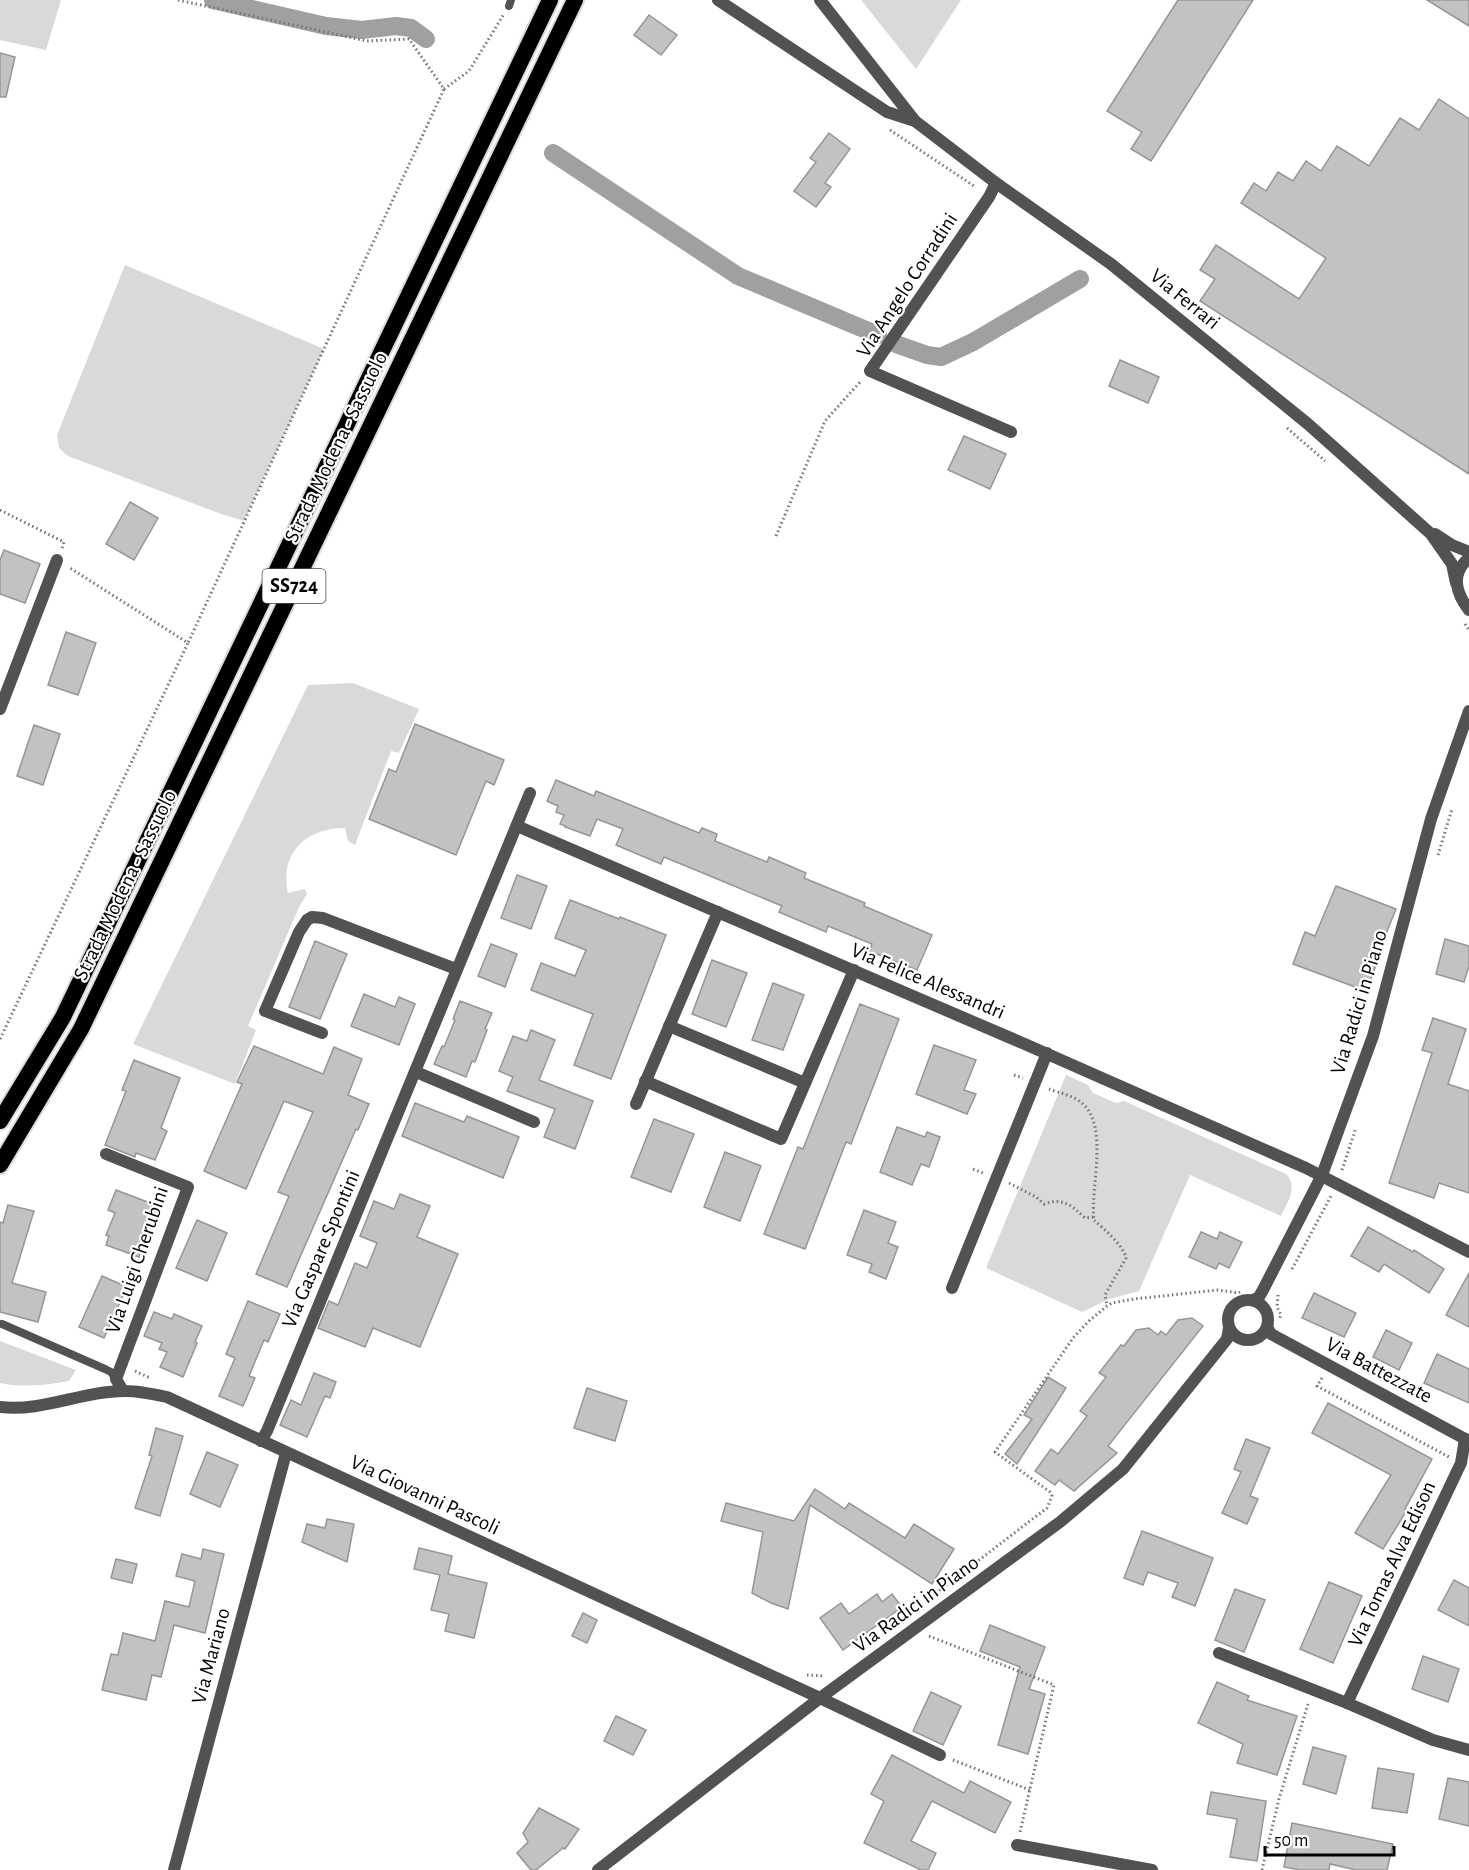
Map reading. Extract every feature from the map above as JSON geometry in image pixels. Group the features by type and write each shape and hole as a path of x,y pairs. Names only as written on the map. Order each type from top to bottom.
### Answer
{"highway":[{"name":"Strada Modena - Sassuolo","path":"0,1121 63,1017 550,0"},
{"name":"Strada Modena - Sassuolo","path":"0,1165 81,1029 575,0"}],"street":[{"name":"Via Ferrari","path":"718,0 887,112 915,121"},
{"name":"Via Ferrari","path":"820,0 915,121 996,183 1120,271 1308,424 1420,523 1452,545 1469,552"},
{"name":"Via Angelo Corradini","path":"996,183 990,197 870,371 1011,432"},
{"name":"Via Ferrari","path":"1420,523 1448,556 1456,584"},
{"path":"1467,606 1459,595 1456,584 1461,566 1469,558"},
{"path":"0,709 57,560"},
{"name":"Via Radici in Piano","path":"598,1870 820,1698 1060,1522 1123,1469 1231,1335 1227,1317 1231,1309 1243,1300 1259,1300 1322,1175 1373,1036 1431,819 1469,711"},
{"name":"Via Gaspare Spontini","path":"261,1441 530,794"},
{"name":"Via Felice Alessandri","path":"517,826 1047,1053 1322,1175 1469,1252"},
{"path":"636,1104 718,912"},
{"path":"322,1033 265,1011 299,932 307,920 312,917 323,918 456,969"},
{"path":"645,1081 781,1139 854,970"},
{"path":"669,1026 805,1083"},
{"path":"952,1288 1047,1053"},
{"path":"416,1072 534,1122"},
{"name":"Via Luigi Cherubini","path":"106,1154 188,1187 116,1379"},
{"path":"1231,1335 1250,1340 1267,1332 1267,1314 1259,1300"},
{"name":"Via Battezzate","path":"1267,1332 1467,1440"},
{"path":"116,1379 123,1391"},
{"name":"Via Giovanni Pascoli","path":"0,1407 29,1408 101,1393 123,1391 151,1393 166,1397 940,1755"},
{"name":"Via Tomas Alva Edison","path":"1347,1703 1461,1463 1467,1440"},
{"name":"Via Mariano","path":"174,1870 286,1453"},
{"path":"1219,1653 1347,1703 1433,1740 1469,1750"},
{"path":"1017,1845 1119,1867 1152,1870"}],"lane":[{"path":"2,1323 105,1369 111,1372 116,1379"}],"path":[{"path":"178,0 367,41 409,39 444,89"},
{"path":"0,1039 188,643 444,89 469,70 510,3"},
{"path":"888,128 990,197"},
{"path":"776,536 825,421 870,371"},
{"path":"1280,422 1333,468"},
{"path":"0,510 64,542 57,560 188,643"},
{"path":"1056,1091 1079,1101 1088,1110 1093,1120 1096,1142 1094,1220 1125,1253 1123,1266 1105,1295 1107,1306"},
{"path":"1338,1183 1359,1121"},
{"path":"1016,1186 1044,1204 1052,1201 1068,1203 1085,1218 1094,1217"},
{"path":"1288,1275 1326,1206"},
{"path":"927,1599 1047,1508 1052,1496 1050,1492 994,1452 1073,1338 1089,1321 1113,1303 1218,1290 1238,1293 1247,1288"},
{"path":"913,1630 1054,1685 1017,1845"},
{"path":"1262,1870 1279,1799 1312,1690"},
{"path":"940,1755 1030,1790"}],"shaded area":[{"path":"0,0 61,0 46,50 0,40"},
{"path":"861,0 961,0 916,69"},
{"path":"125,265 324,349 244,521 68,456 59,448 57,435"},
{"path":"353,683 419,709 399,753 391,751 355,845 348,841 345,828 331,829 308,838 292,854 286,878 288,893 305,889 307,894 299,907 248,1026 256,1030 235,1084 133,1044 308,685"},
{"path":"1066,1075 1088,1085 1093,1093 1116,1103 1124,1101 1286,1174 1292,1184 1292,1190 1281,1216 1190,1175 1139,1291 1109,1299 1082,1312 986,1268"},
{"path":"0,1341 76,1370 69,1381 26,1386 0,1383"}],"building":[{"path":"1178,0 1253,0 1151,161 1131,149 1142,132 1107,111"},
{"path":"1427,0 1469,0 1469,26"},
{"path":"649,15 677,35 661,55 634,35"},
{"path":"0,53 15,57 6,97 0,97"},
{"path":"1439,99 1469,119 1469,474 1200,301 1215,279 1200,270 1216,245 1299,299 1326,258 1241,203 1254,183 1266,191 1278,172 1293,181 1306,161 1321,171 1337,146 1369,166 1400,118 1419,130"},
{"path":"829,133 850,149 825,183 831,187 816,207 794,191 816,162 810,158"},
{"path":"1120,360 1159,377 1148,403 1109,386"},
{"path":"964,436 1006,454 990,489 948,470"},
{"path":"130,502 158,518 134,560 106,544"},
{"path":"4,550 40,564 25,603 0,594 0,560"},
{"path":"66,632 96,643 78,695 48,685"},
{"path":"415,724 504,760 494,785 486,781 456,855 369,819 389,769 396,772"},
{"path":"34,725 60,734 43,785 17,776"},
{"path":"556,780 594,796 596,791 699,833 702,828 717,834 715,841 767,862 769,857 806,873 804,878 865,903 864,906 932,935 917,970 869,951 872,944 828,926 826,932 779,912 782,906 727,883 664,857 661,864 616,845 623,829 597,819 590,836 565,827 560,824 564,815 556,812 558,806 547,801"},
{"path":"517,875 547,886 531,929 501,918"},
{"path":"1336,886 1396,909 1366,991 1293,964 1305,932 1315,936"},
{"path":"570,900 666,935 611,1079 574,1065 593,1014 531,990 541,963 575,976 586,950 555,938"},
{"path":"1445,939 1469,946 1469,966 1464,982 1436,974"},
{"path":"315,941 347,954 320,1019 289,1007"},
{"path":"491,944 517,954 505,987 478,976"},
{"path":"712,960 747,973 726,1027 692,1014"},
{"path":"773,983 804,995 783,1050 752,1040"},
{"path":"364,994 395,1007 399,997 415,1004 399,1045 351,1026"},
{"path":"460,1001 492,1013 475,1062 472,1061 466,1077 434,1064 442,1046 444,1047"},
{"path":"860,1004 899,1019 851,1144 846,1142 805,1249 764,1234 798,1147 803,1149"},
{"path":"1433,1018 1466,1029 1448,1084 1469,1091 1469,1193 1439,1183 1434,1198 1389,1183 1432,1053 1422,1050"},
{"path":"531,1030 555,1040 539,1080 593,1101 575,1149 544,1137 555,1109 507,1091 513,1077 499,1071 513,1036 527,1041"},
{"path":"934,1045 976,1060 964,1090 976,1094 967,1114 916,1094"},
{"path":"254,1046 323,1074 334,1047 362,1059 348,1095 369,1104 287,1287 256,1274 289,1196 278,1192 313,1112 284,1101 246,1189 204,1171 242,1084 237,1082"},
{"path":"134,1060 180,1078 161,1128 167,1131 155,1160 136,1153 135,1157 105,1145 126,1091 122,1090"},
{"path":"415,1103 464,1122 467,1116 519,1137 503,1178 402,1136"},
{"path":"654,1119 694,1134 671,1192 631,1177"},
{"path":"897,1127 925,1137 927,1132 940,1137 929,1167 921,1164 912,1185 880,1172"},
{"path":"725,1152 761,1166 740,1221 704,1207"},
{"path":"116,1190 158,1206 139,1257 106,1245 109,1236 106,1235 115,1213 108,1210"},
{"path":"400,1194 430,1206 417,1237 458,1254 420,1347 373,1328 365,1347 318,1328 329,1301 338,1305 355,1263 367,1268 377,1243 360,1236 374,1201 394,1209"},
{"path":"8,1205 34,1211 12,1283 46,1292 38,1322 0,1312 0,1222 3,1223"},
{"path":"864,1210 896,1222 888,1243 898,1247 886,1279 869,1272 872,1264 847,1255"},
{"path":"197,1220 227,1233 207,1281 176,1268"},
{"path":"1368,1227 1413,1252 1414,1250 1444,1269 1429,1293 1384,1264 1379,1272 1351,1256"},
{"path":"1201,1232 1217,1239 1220,1232 1242,1242 1229,1268 1219,1263 1216,1269 1189,1257"},
{"path":"1469,1273 1469,1327 1446,1315"},
{"path":"102,1276 127,1287 104,1338 79,1327"},
{"path":"1314,1293 1356,1313 1344,1337 1302,1318"},
{"path":"248,1301 280,1314 268,1342 264,1340 249,1376 255,1378 243,1406 219,1396 235,1358 226,1354"},
{"path":"154,1312 172,1319 174,1314 202,1326 183,1377 160,1367 167,1352 159,1349 162,1343 144,1336"},
{"path":"1192,1318 1203,1326 1108,1446 1117,1453 1074,1491 1059,1480 1055,1485 1035,1471 1051,1449 1058,1454 1087,1416 1080,1411 1106,1377 1099,1373 1136,1330 1149,1328 1158,1335 1161,1331 1166,1335 1178,1320"},
{"path":"1386,1330 1412,1343 1399,1370 1373,1357"},
{"path":"1437,1354 1469,1369 1469,1403 1424,1383"},
{"path":"314,1373 336,1382 330,1398 325,1396 307,1437 280,1425 291,1400 301,1405"},
{"path":"1048,1377 1066,1388 1017,1464 1005,1454 1032,1419 1024,1415"},
{"path":"587,1388 627,1401 615,1441 574,1428"},
{"path":"1328,1403 1432,1459 1405,1509 1407,1510 1383,1549 1355,1533 1391,1475 1312,1433"},
{"path":"156,1428 183,1436 160,1516 135,1508 152,1456 149,1455"},
{"path":"1246,1439 1270,1448 1250,1496 1258,1499 1247,1524 1222,1513 1241,1472 1234,1469"},
{"path":"207,1452 238,1465 220,1507 190,1494"},
{"path":"815,1489 845,1509 849,1503 905,1538 914,1524 954,1549 932,1584 810,1505 788,1609 771,1603 752,1593 763,1532 721,1521 726,1503 794,1521"},
{"path":"327,1519 354,1524 347,1562 302,1542 307,1524 325,1528"},
{"path":"1142,1531 1213,1558 1195,1606 1172,1597 1178,1583 1148,1572 1143,1585 1124,1578"},
{"path":"419,1548 452,1556 448,1574 487,1583 474,1638 445,1631 449,1614 431,1610 440,1575 414,1569"},
{"path":"203,1549 224,1554 205,1633 174,1625 161,1677 152,1675 146,1700 102,1690 111,1654 118,1655 123,1633 155,1641 165,1601 189,1607 195,1581 176,1576 182,1554 201,1559"},
{"path":"116,1559 137,1564 132,1583 111,1578"},
{"path":"1454,1580 1469,1588 1469,1626 1438,1610"},
{"path":"1329,1582 1362,1596 1333,1663 1300,1649"},
{"path":"1235,1589 1265,1600 1244,1652 1215,1640"},
{"path":"877,1594 882,1602 892,1594 902,1607 843,1650 820,1618 841,1603 849,1614"},
{"path":"583,1613 597,1620 587,1643 572,1636"},
{"path":"990,1625 1045,1647 1029,1689 1045,1694 1028,1754 998,1745 1020,1667 980,1651"},
{"path":"1423,1656 1459,1669 1448,1702 1412,1689"},
{"path":"1217,1682 1249,1696 1247,1700 1297,1716 1277,1775 1237,1763 1243,1744 1198,1723"},
{"path":"931,1692 961,1706 943,1745 913,1731"},
{"path":"616,1716 646,1730 633,1755 604,1741"},
{"path":"1313,1747 1346,1756 1336,1794 1303,1784"},
{"path":"892,1755 964,1793 970,1781 1011,1802 995,1833 932,1801 911,1841 936,1853 928,1870 921,1870 864,1843 884,1801 871,1794"},
{"path":"1378,1768 1414,1774 1407,1813 1372,1808"},
{"path":"1448,1778 1469,1782 1469,1826 1439,1819"},
{"path":"1211,1792 1266,1801 1257,1861 1230,1857 1237,1819 1207,1814"},
{"path":"539,1808 579,1829 565,1849 563,1848 536,1870 531,1870 517,1853 528,1842 523,1833"},
{"path":"1292,1823 1393,1844 1387,1870 1356,1870 1330,1864 1329,1870 1300,1870 1284,1867"}],"waterway":[{"path":"213,0 326,26 362,30 396,26 411,28 426,39"},
{"path":"553,153 738,276 878,335"},
{"path":"896,344 927,355 941,357 973,342 1080,279"}]}
